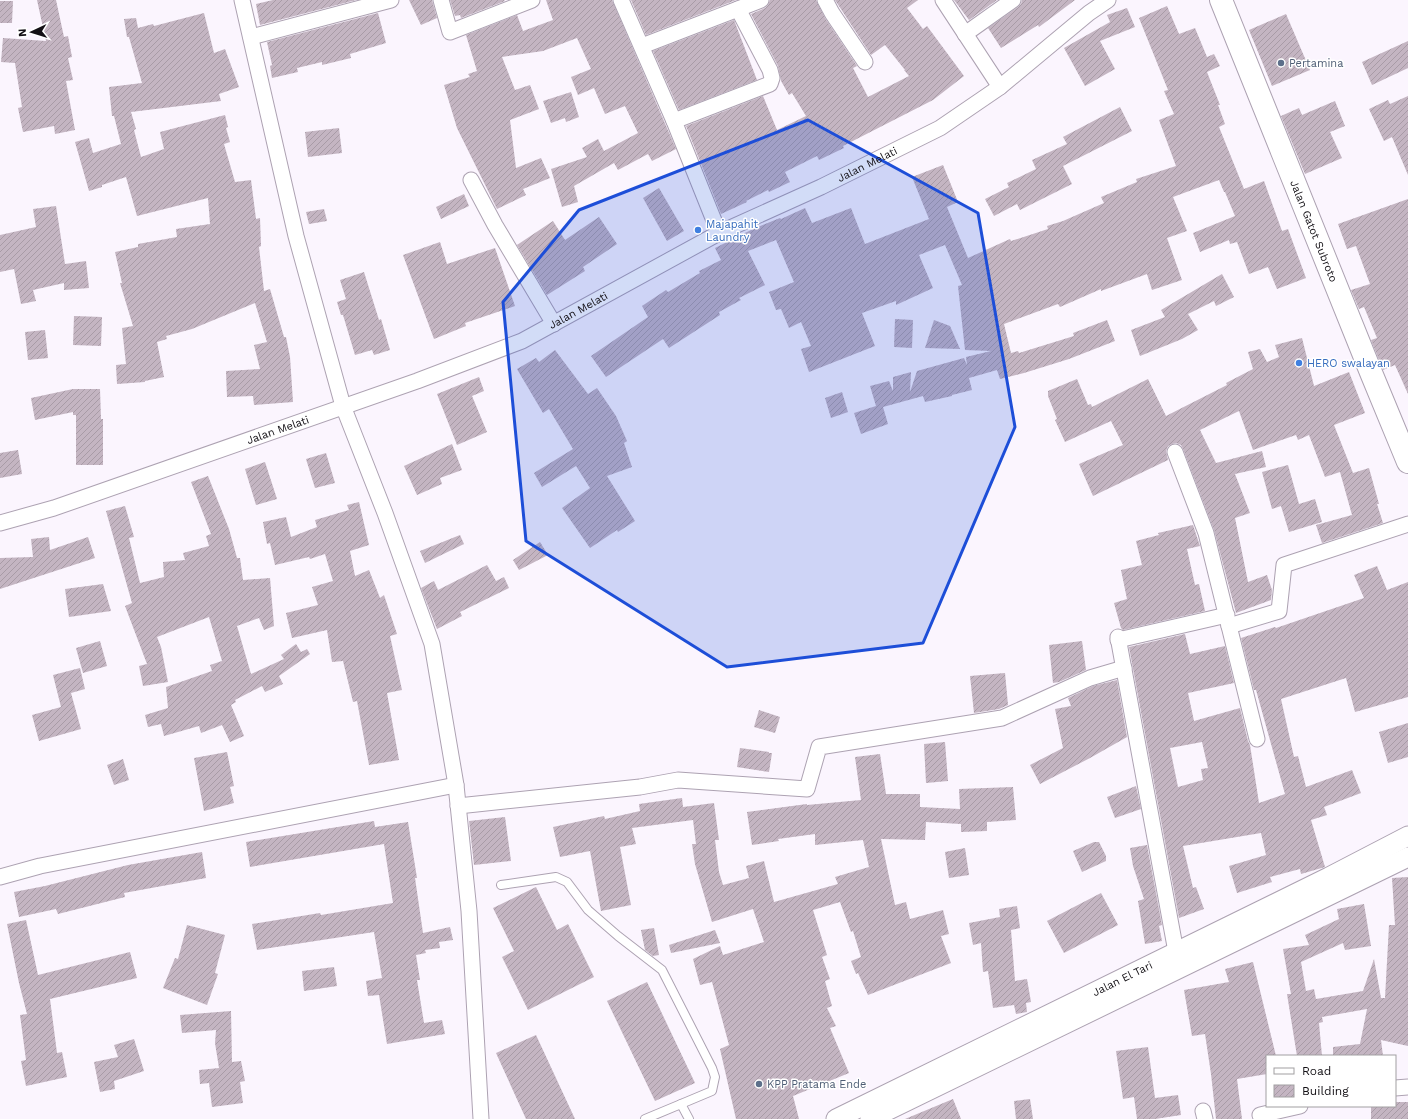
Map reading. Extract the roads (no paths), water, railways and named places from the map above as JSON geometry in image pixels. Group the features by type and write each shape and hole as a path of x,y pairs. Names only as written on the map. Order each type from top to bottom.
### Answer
{"highway":[{"name":"Jalan Gatot Subroto","path":"1221,0 1408,462"}],"street":[{"path":"242,0 296,236 342,406 385,513 432,644 456,785 469,911 481,1119"},
{"path":"251,37 391,0"},
{"path":"441,0 450,32 532,0"},
{"path":"621,0 674,121 719,233"},
{"path":"642,46 761,0"},
{"path":"825,0 865,62"},
{"path":"943,0 1000,87"},
{"path":"965,34 1013,0"},
{"name":"Jalan Melati","path":"0,523 54,508 417,381 522,341 719,233 821,187 940,128 1000,87 1089,13 1108,0"},
{"path":"674,121 770,84 772,78 770,70 738,9"},
{"path":"471,180 495,225 554,324"},
{"path":"1175,452 1206,534 1257,738"},
{"path":"1176,952 1118,638 1228,621 1279,611 1284,565 1408,524"},
{"path":"458,806 640,787 678,780 807,789 819,747 1002,718 1090,678 1124,668"},
{"path":"0,877 40,866 456,785"},
{"name":"Jalan El Tari","path":"870,1119 997,1048 1176,952 1329,877 1408,836"},
{"name":"Jalan El Tari","path":"836,1119 997,1048 1408,856"},
{"path":"1396,1088 1408,1087"},
{"path":"1260,1115 1296,1107"}],"lane":[{"path":"501,885 556,877 566,882 588,910 618,936 662,970 712,1068 715,1078 712,1091 645,1119"},
{"path":"681,1104 689,1119"}],"place":[{"name":"Pertamina","path":"1281,63"},
{"name":"Majapahit Laundry","path":"698,230"},
{"name":"HERO swalayan","path":"1299,363"},
{"name":"KPP Pratama Ende","path":"759,1084"}]}
